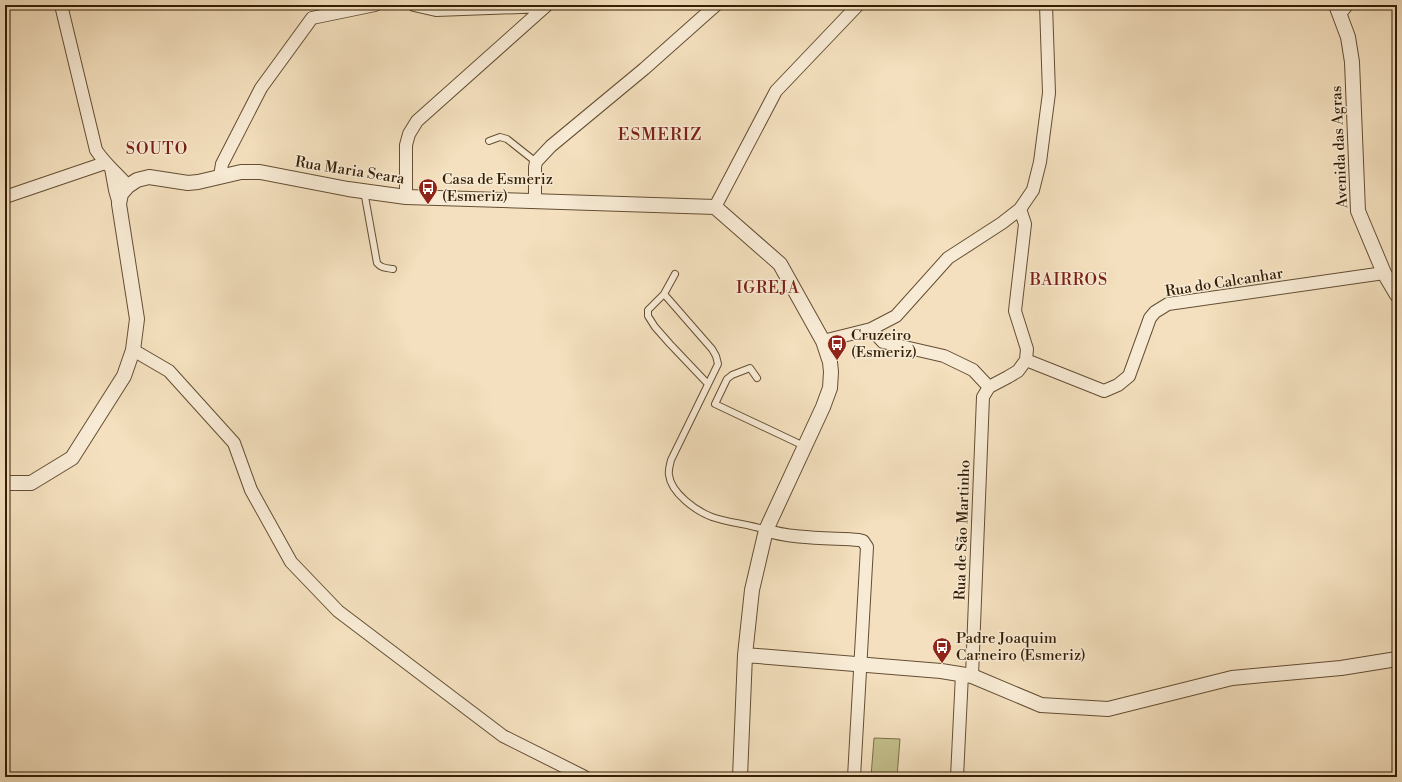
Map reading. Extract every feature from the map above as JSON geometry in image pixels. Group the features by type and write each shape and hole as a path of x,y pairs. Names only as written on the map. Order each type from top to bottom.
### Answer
{"street":[{"path":"61,5 96,150 128,186 121,194 119,204"},
{"path":"220,176 222,164 261,88 312,18 375,5"},
{"path":"414,5 436,10 546,5"},
{"path":"406,197 406,145 409,134 417,121 546,5"},
{"path":"535,201 536,162 551,146 716,5"},
{"path":"740,777 745,656 752,590 766,530 823,408 830,388 831,372 830,362 823,341 780,264 715,207 776,91 858,5"},
{"path":"823,341 871,329 896,316 948,258 1020,210 1033,190 1040,162 1049,93 1046,5"},
{"name":"Avenida das Agras","path":"1341,8 1352,62 1358,211 1384,273 1397,295"},
{"path":"5,197 108,165"},
{"path":"5,483 31,483 72,458 124,376 133,350 137,319 119,204 108,165"},
{"name":"Rua Maria Seara","path":"128,186 137,180 149,177 188,183 241,172 260,172 406,197 715,207"},
{"path":"871,329 883,342 944,356 973,370 989,387 1018,370 1026,360 1027,349 1015,311 1025,224 1020,210"},
{"name":"Rua do Calcanhar","path":"1026,360 1104,391 1118,385 1129,376 1137,358 1150,318 1155,312 1168,304 1384,273"},
{"path":"133,350 169,372 234,443 251,490 291,562 338,611 503,736 585,777"},
{"name":"Rua de São Martinho","path":"957,777 967,675 983,397 989,387"},
{"path":"766,530 774,533 800,536 859,540 866,544 867,548 854,777"},
{"path":"745,656 941,671 967,675 1041,705 1108,709 1232,678 1341,668 1397,659"}],"lane":[{"path":"489,141 500,137 507,139 536,162"},
{"path":"364,191 378,262 385,268 393,269"},
{"path":"674,274 664,294 648,310 648,316 679,354 708,384"},
{"path":"664,294 712,349 718,364 671,460 669,476 673,487 686,502 711,517 766,530"},
{"path":"757,378 750,368 732,375 727,379 715,404 804,446"}],"shaded area":[{"path":"874,738 900,739 897,777 871,777"}],"place":[{"name":"Casa de Esmeriz (Esmeriz)","path":"428,205"},
{"name":"Cruzeiro (Esmeriz)","path":"837,361"},
{"name":"Padre Joaquim Carneiro (Esmeriz)","path":"942,664"}],"district":[{"name":"ESMERIZ","path":"660,134"},
{"name":"SOUTO","path":"157,148"},
{"name":"BAIRROS","path":"1069,279"},
{"name":"IGREJA","path":"768,287"}]}
